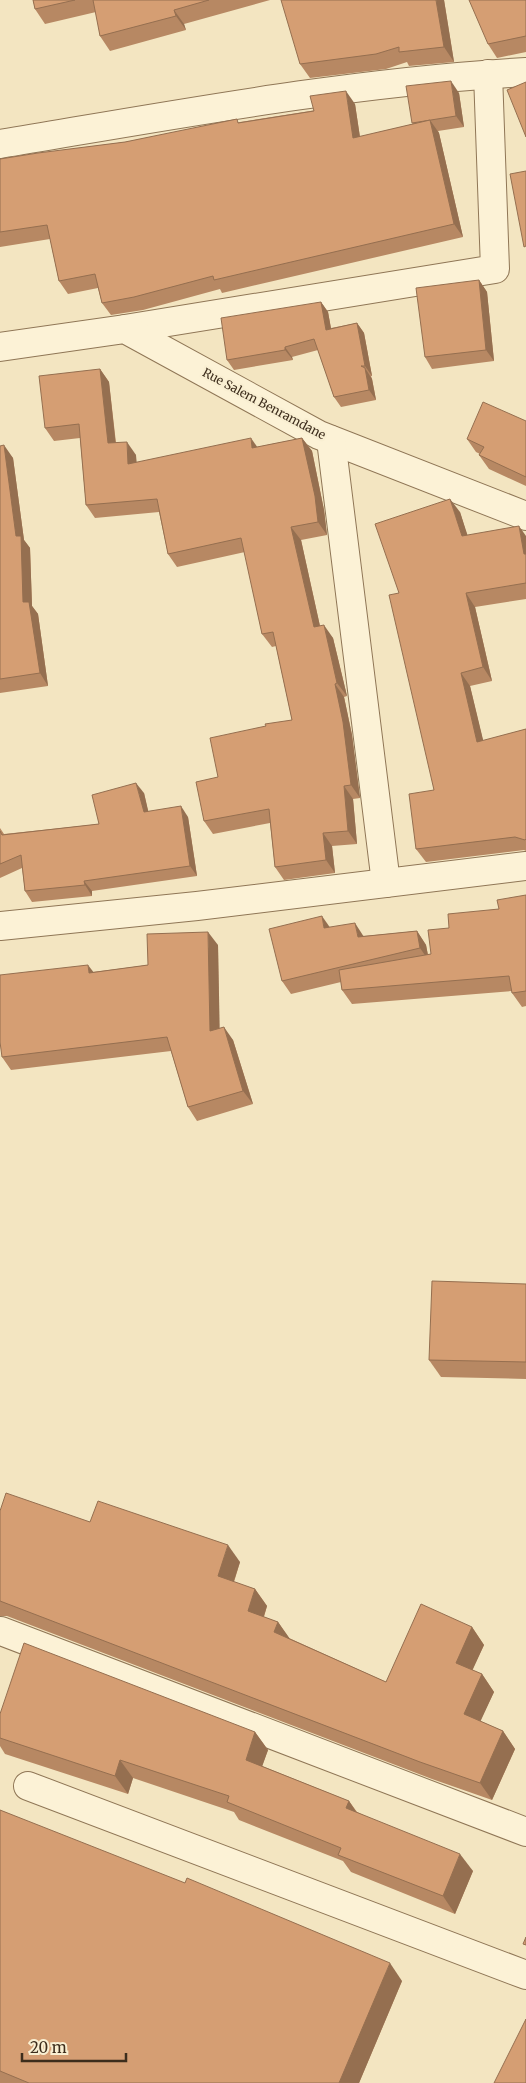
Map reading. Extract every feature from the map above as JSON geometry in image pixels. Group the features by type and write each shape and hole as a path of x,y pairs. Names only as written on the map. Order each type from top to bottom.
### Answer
{"street":[{"path":"0,144 407,80 526,72"},
{"path":"0,347 495,270 488,74"},
{"name":"Rue Salem Benramdane","path":"125,329 319,435 526,516"},
{"path":"331,440 386,883"},
{"path":"0,926 197,906 526,866"},
{"path":"1,1631 526,1832"},
{"path":"28,1786 526,1975"}],"building":[{"path":"33,0 75,0 35,9"},
{"path":"93,0 209,0 174,10 176,16 100,36"},
{"path":"281,0 436,0 444,47 399,52 399,47 376,54 300,64"},
{"path":"469,0 526,0 526,36 488,44"},
{"path":"451,81 456,116 412,123 406,86"},
{"path":"526,82 526,137 507,90"},
{"path":"346,91 353,138 430,120 454,224 214,280 213,276 134,297 102,303 95,274 59,281 47,225 0,232 0,159 125,142 237,119 238,123 314,111 310,96"},
{"path":"526,171 526,246 524,247 510,174"},
{"path":"479,280 486,350 425,357 416,288"},
{"path":"321,302 326,330 357,323 365,366 361,366 365,368 369,390 334,397 314,339 285,347 285,350 227,360 221,318"},
{"path":"100,369 108,443 127,442 128,464 251,438 252,448 302,438 315,496 318,522 291,527 314,627 324,625 337,683 335,684 343,722 351,785 344,786 348,831 323,833 326,860 275,867 269,809 204,821 196,782 218,777 210,738 266,726 265,724 292,720 273,632 262,634 241,538 168,554 157,499 86,505 79,424 45,428 39,376"},
{"path":"483,402 526,421 526,477 479,455 484,447 467,439"},
{"path":"4,445 16,536 21,536 23,602 29,602 40,673 0,679 0,446"},
{"path":"450,499 462,536 519,526 524,554 526,554 526,583 466,593 483,667 461,673 477,742 526,729 526,839 515,837 416,849 409,794 434,790 389,595 399,593 375,524"},
{"path":"136,783 144,812 181,806 190,866 84,881 85,885 25,891 21,855 0,864 0,831 2,835 99,824 92,795"},
{"path":"526,895 526,991 512,993 509,976 342,990 339,970 431,954 428,930 449,928 448,914 499,909 497,900"},
{"path":"322,916 324,928 355,923 358,937 417,931 420,948 282,981 269,929"},
{"path":"208,932 210,1031 224,1027 243,1091 188,1107 167,1037 2,1057 0,1042 0,975 88,965 89,973 148,965 147,934"},
{"path":"432,1281 526,1284 526,1362 429,1360"},
{"path":"6,1493 90,1522 98,1501 228,1545 218,1576 255,1589 248,1611 278,1622 274,1632 386,1682 421,1604 472,1627 456,1663 482,1674 464,1714 503,1731 480,1783 420,1762 0,1601 0,1511"},
{"path":"24,1643 255,1732 246,1760 349,1801 346,1808 460,1854 443,1896 338,1855 341,1848 227,1802 229,1796 120,1760 115,1776 0,1738 0,1714"},
{"path":"0,1810 185,1883 187,1878 390,1963 339,2083 29,2083 0,2071"},
{"path":"526,2019 526,2083 494,2083"}]}
